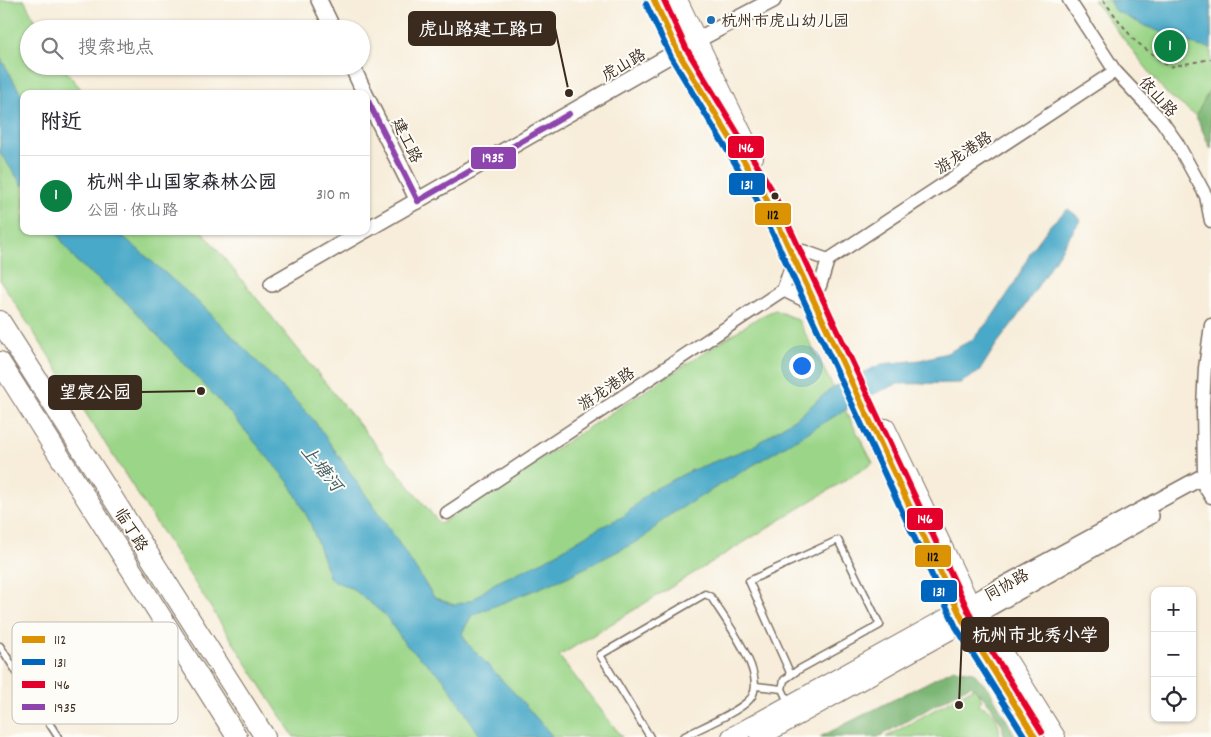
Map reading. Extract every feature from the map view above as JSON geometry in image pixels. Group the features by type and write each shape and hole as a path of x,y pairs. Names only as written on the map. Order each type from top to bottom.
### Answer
{"main road":[{"path":"654,0 678,52 820,286 854,373 878,426 968,613 1035,737"},
{"path":"678,0 758,166 779,201 816,306 854,373"},
{"name":"临丁路","path":"0,321 265,737"},
{"name":"临丁路","path":"0,362 164,622"},
{"path":"968,613 1056,737"},
{"name":"同协路","path":"731,737 968,613"},
{"name":"同协路","path":"760,737 968,613"},
{"name":"临丁路","path":"178,644 237,737"}],"street":[{"path":"319,0 329,20"},
{"name":"虎山路","path":"418,201 697,40 773,0"},
{"name":"依山路","path":"1069,0 1115,71 1161,120 1177,143 1206,196 1211,221"},
{"name":"游龙港路","path":"828,260 1115,71"},
{"name":"建工路","path":"356,75 364,90"},
{"name":"建工路","path":"370,103 418,201"},
{"path":"370,228 418,201"},
{"path":"272,284 358,235"},
{"path":"816,306 783,290 799,254 828,260 820,286"},
{"name":"游龙港路","path":"447,513 783,290"},
{"path":"1206,487 1204,378 1211,325"},
{"name":"同协路","path":"968,613 1206,487"}],"lane":[{"path":"789,705 782,689 784,680 880,626 838,540 749,581 791,675"},
{"path":"650,737 600,655 705,594 710,597 743,648 754,671 756,686 752,698 742,706 683,737"},
{"path":"0,646 12,665"},
{"path":"756,686 782,689"},
{"path":"50,724 58,737"}],"path":[{"path":"1103,0 1134,40 1169,67 1211,59"}],"green space":[{"path":"0,0 24,0 35,20 20,20 20,75 69,75 82,90 20,90 20,235 205,235 440,524 759,317 775,310 798,320 873,463 559,656 622,737 294,737 0,280"},
{"path":"1093,0 1211,0 1211,149 1196,116 1166,93"},
{"path":"1211,87 1211,149 1196,116"},
{"path":"954,669 973,672 990,691 1016,737 1004,737 1002,724 985,699 971,685 878,737 820,737"},
{"path":"975,687 982,700 977,705 992,712 995,716 999,726 999,737 886,737"}],"water":[{"path":"1109,0 1211,0 1211,48 1198,46 1145,26 1114,10"},
{"path":"0,57 20,92 20,181 0,153"},
{"name":"上塘河","path":"1068,209 1081,219 1021,312 996,345 979,372 960,383 897,384 867,397 668,516 642,539 567,577 472,615 462,633 467,643 553,737 481,737 443,678 405,644 385,615 353,589 330,579 310,522 290,484 226,408 126,302 76,261 58,235 122,235 205,308 313,419 393,534 434,597 454,605 472,600 495,583 545,560 597,529 624,516 649,492 690,471 752,447 803,413 827,392 843,382 882,364 920,360 947,353 972,340 992,317 1013,286 1032,250 1051,224"}],"transit line":[{"name":"112","path":"654,0 678,52 764,194 964,623 1035,737"},
{"name":"146","path":"664,0 686,48 772,190 972,619 1042,732"},
{"name":"131","path":"646,4 671,57 756,198 956,627 1025,737"},
{"name":"1935","path":"370,105 418,201"},
{"name":"1935","path":"418,201 569,114"}],"place":[{"name":"杭州市虎山幼儿园","path":"711,20"},
{"name":"杭州半山国家森林公园","path":"1170,46"},
{"name":"虎山路建工路口","path":"569,93"},
{"name":"望宸公园","path":"201,391"},
{"name":"杭州市北秀小学","path":"959,705"}]}
